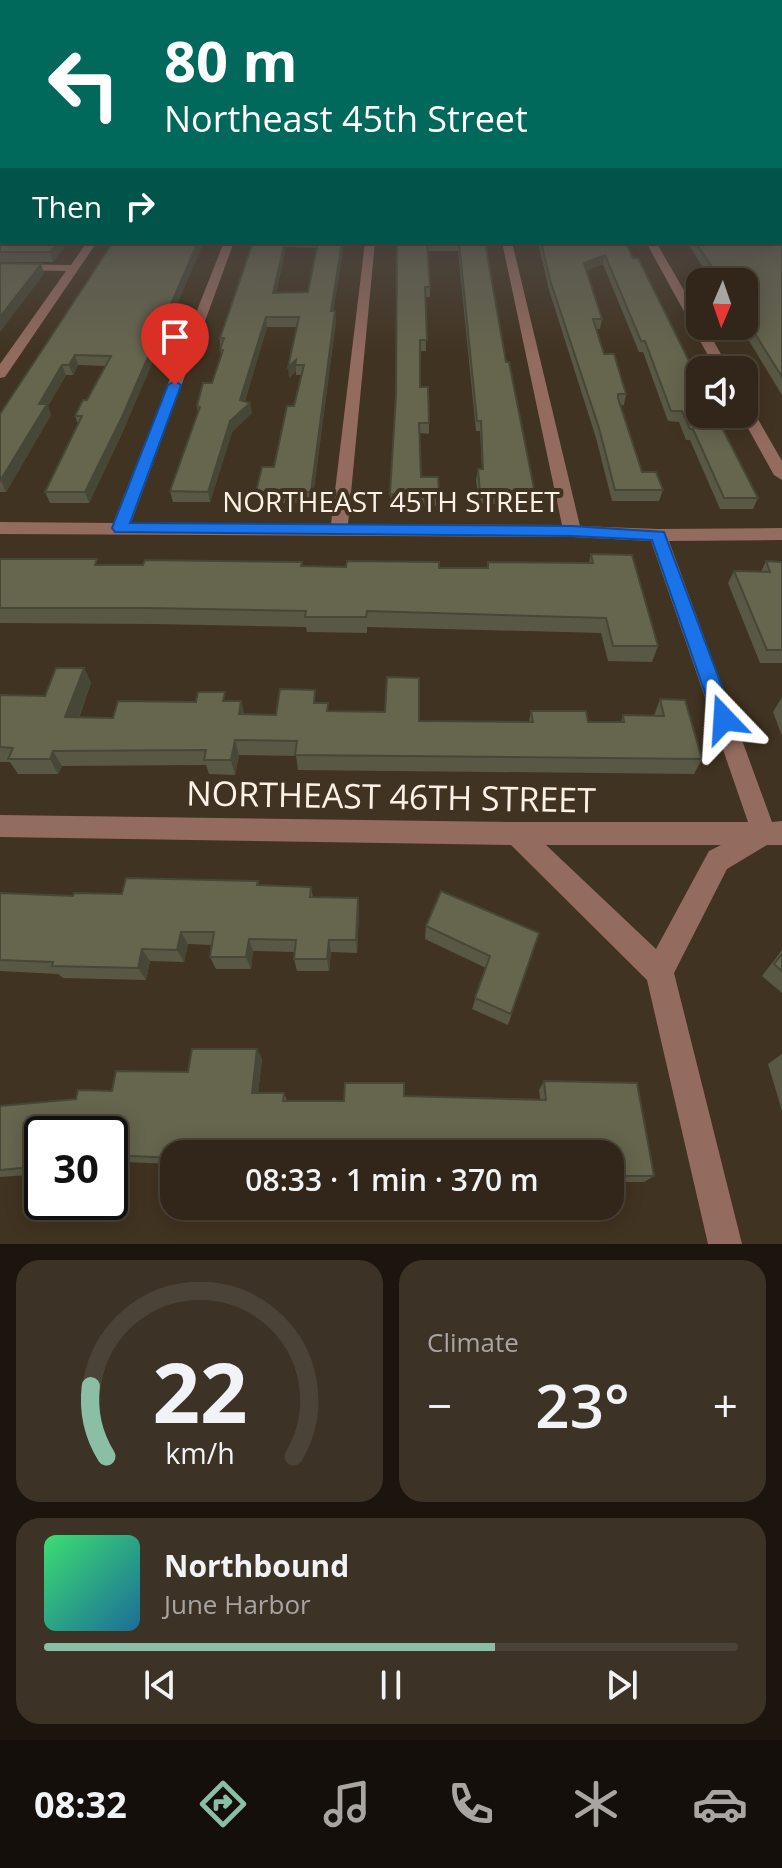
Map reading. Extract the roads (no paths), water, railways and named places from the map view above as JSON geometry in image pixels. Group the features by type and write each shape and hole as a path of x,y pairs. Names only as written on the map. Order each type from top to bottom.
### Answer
{"street":[{"path":"0,374 91,244"},
{"path":"120,528 228,244"},
{"path":"339,529 370,244"},
{"path":"507,244 572,531"},
{"path":"652,244 715,356"},
{"path":"0,267 73,268"},
{"path":"756,428 782,475"},
{"name":"NORTHEAST 45TH STREET","path":"0,528 782,534"},
{"path":"658,535 773,833 718,860 659,972"},
{"name":"NORTHEAST 46TH STREET","path":"0,826 517,834 773,833"},
{"path":"517,834 659,972 725,1244"}]}
